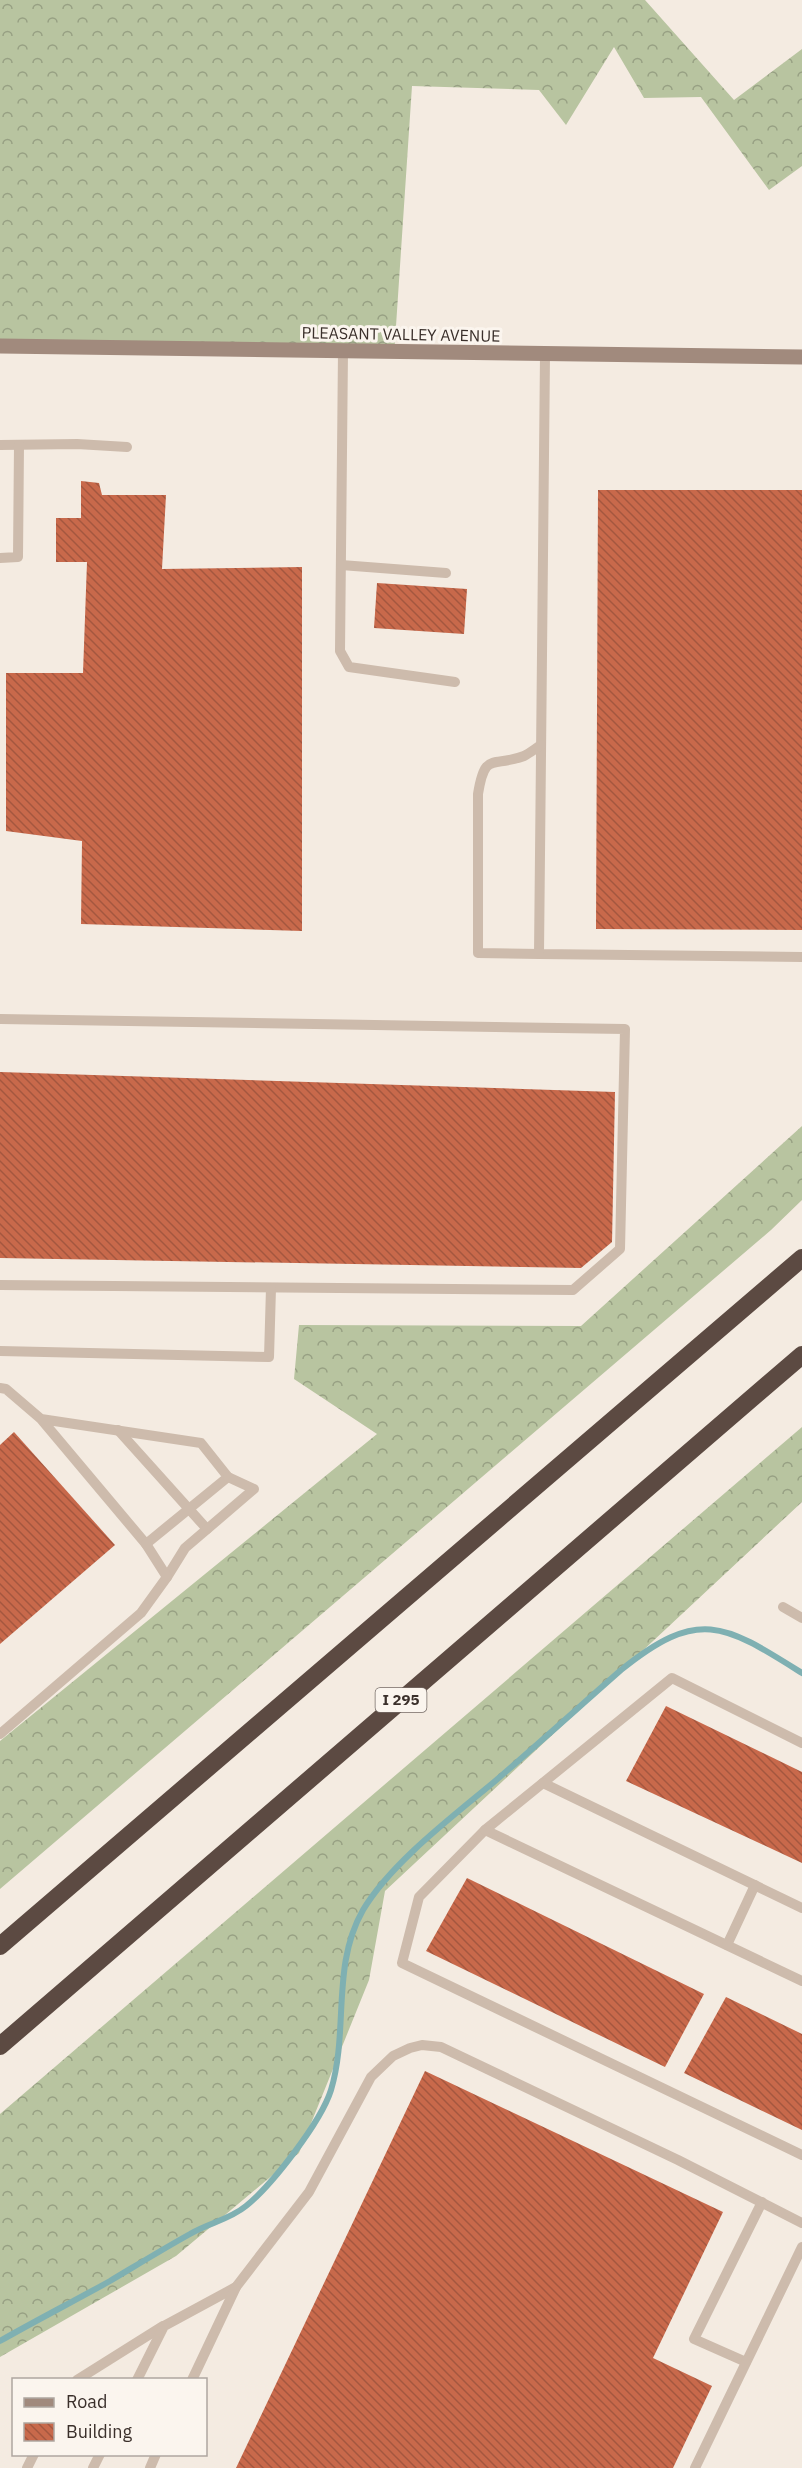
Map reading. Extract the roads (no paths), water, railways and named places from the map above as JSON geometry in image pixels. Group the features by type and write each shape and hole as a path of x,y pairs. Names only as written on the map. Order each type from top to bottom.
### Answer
{"highway":[{"path":"0,1946 802,1258"},
{"name":"I 295","path":"0,2046 802,1355"}],"street":[{"name":"PLEASANT VALLEY AVENUE","path":"0,346 802,357"}],"lane":[{"path":"343,351 340,651 349,667 455,682"},
{"path":"539,954 545,354"},
{"path":"0,445 77,444 127,447"},
{"path":"0,558 18,557 19,445"},
{"path":"341,565 446,573"},
{"path":"541,745 524,756 489,763 481,773 478,794 478,953 802,957"},
{"path":"0,1019 625,1029 620,1250 573,1290 0,1285"},
{"path":"0,1351 269,1357 271,1288"},
{"path":"0,1388 6,1389 40,1419 147,1544 166,1577"},
{"path":"0,1734 141,1613 185,1548 254,1489 228,1478 201,1443 40,1419"},
{"path":"118,1430 207,1529"},
{"path":"147,1544 228,1478"},
{"path":"783,1607 802,1618"},
{"path":"802,1743 672,1678 485,1830 419,1897 402,1963 802,2155"},
{"path":"543,1783 802,1908"},
{"path":"485,1830 802,1981"},
{"path":"727,1945 755,1885"},
{"path":"192,2378 236,2287 309,2192 372,2077 393,2056 422,2045 441,2047 678,2160 802,2223"},
{"path":"746,2362 694,2338 762,2202"},
{"path":"695,2468 802,2247"},
{"path":"78,2378 164,2325 236,2287"},
{"path":"138,2378 164,2325"}],"waterway":[{"path":"0,2341 197,2230 239,2211 269,2184 307,2135 331,2090 339,2044 347,1953 353,1931 375,1892 423,1841 621,1670 648,1650 671,1637 692,1630 712,1630 731,1634 752,1643 802,1673"}]}
